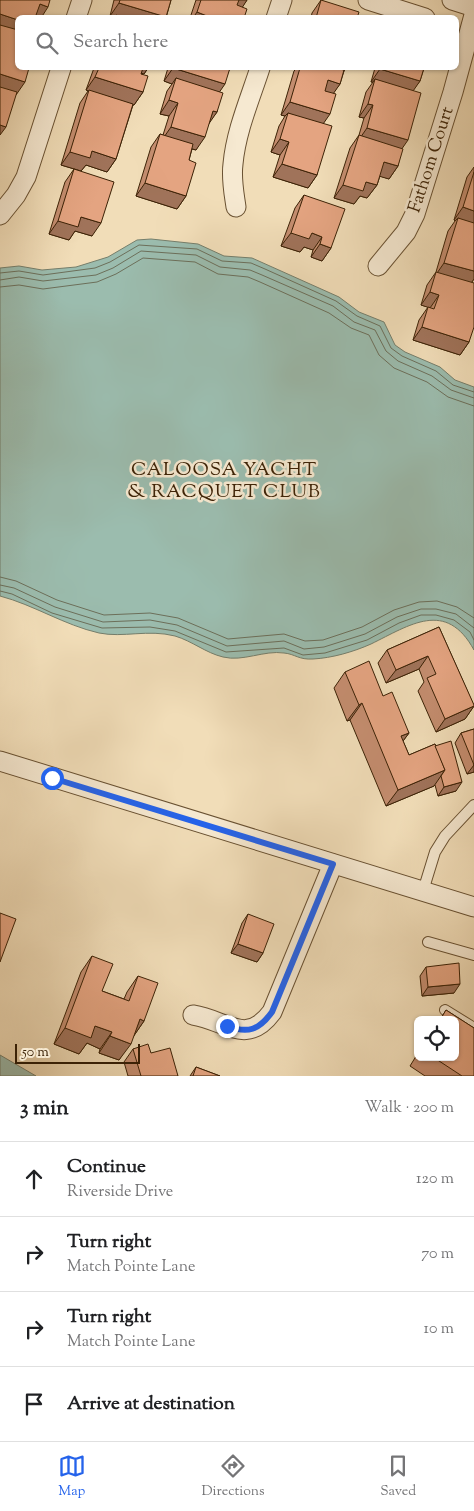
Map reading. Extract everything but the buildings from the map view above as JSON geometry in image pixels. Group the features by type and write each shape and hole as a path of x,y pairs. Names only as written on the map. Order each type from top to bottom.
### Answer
{"street":[{"path":"77,15 82,0"},
{"path":"277,15 282,0"},
{"path":"368,0 415,15"},
{"path":"452,0 474,7"},
{"name":"Fathom Court","path":"459,62 469,27"},
{"path":"0,215 16,195 26,178 60,70"},
{"path":"236,207 233,164 242,125 259,70"},
{"name":"Fathom Court","path":"378,266 406,232 415,214 457,70"},
{"path":"0,762 474,907"},
{"path":"193,1015 204,1017 241,1031 264,1024 272,1012 333,864"}],"lane":[{"path":"423,891 435,852 444,836 474,805"},
{"path":"428,942 474,955"},
{"path":"445,1010 474,1028"}],"water":[{"path":"151,239 198,244 224,256 252,258 339,297 359,312 384,322 395,345 405,352 440,367 455,380 474,387 474,650 463,634 452,625 439,621 427,621 413,624 357,650 328,657 308,659 288,654 269,653 231,658 217,655 181,638 165,634 117,635 99,633 0,596 0,268 19,266 42,270 76,267 108,257 137,240"},
{"path":"0,1055 36,1076 0,1076"}],"district":[{"name":"CALOOSA YACHT & RACQUET CLUB","path":"224,481"}],"route":[{"path":"52,778 333,864 272,1012 264,1024 253,1029 241,1031 227,1026"}]}
